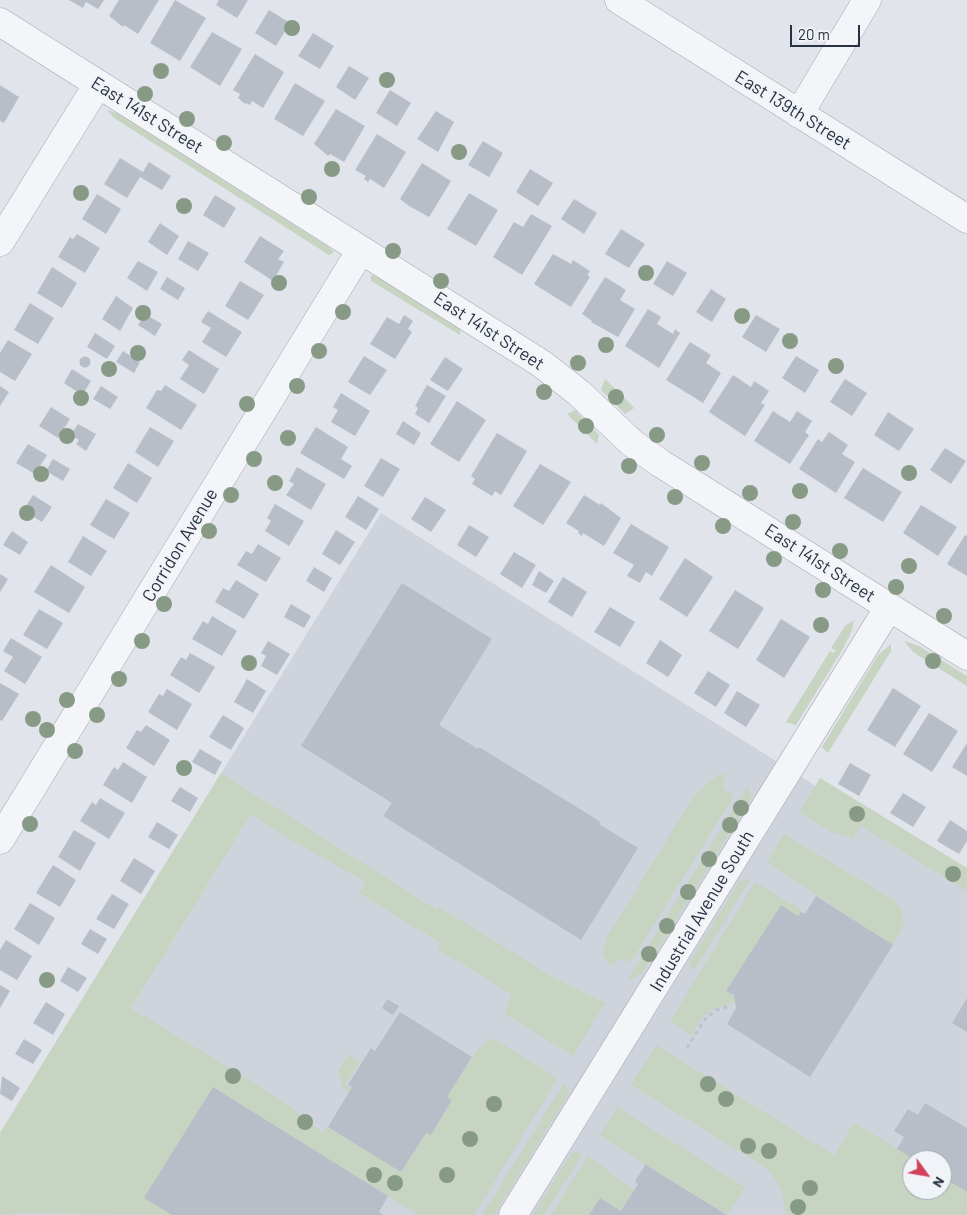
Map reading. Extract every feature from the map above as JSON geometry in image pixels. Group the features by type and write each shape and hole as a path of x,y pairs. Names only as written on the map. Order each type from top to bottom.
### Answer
{"street":[{"name":"East 139th Street","path":"619,0 967,219"},
{"path":"799,114 867,0"},
{"name":"East 141st Street","path":"0,22 542,364 579,393 632,443 660,463 967,656"},
{"path":"0,242 98,84"},
{"name":"Corridon Avenue","path":"0,840 361,250"},
{"name":"Industrial Avenue South","path":"513,1215 889,607"}],"path":[{"path":"686,1048 704,1020 716,1010 731,1006"}],"shaded area":[{"path":"381,513 967,881 967,1215 0,1215 0,1133"}],"green space":[{"path":"107,110 117,113 329,247 334,252 329,255 114,118"},
{"path":"371,275 380,278 460,327 460,335 371,281"},
{"path":"605,379 634,408 625,414 601,390"},
{"path":"575,410 599,435 597,444 567,414"},
{"path":"854,620 852,630 843,649 796,725 786,722 830,651 834,653 836,651 831,648 845,626"},
{"path":"904,641 919,646 967,676 967,686 913,652"},
{"path":"891,644 891,651 828,753 822,747 878,655"},
{"path":"221,773 437,910 439,907 555,978 605,1003 573,1056 507,1015 505,1011 511,994 438,949 440,943 359,893 366,882 293,841 251,814 131,1008 280,1099 323,1133 328,1127 401,1172 426,1133 431,1135 452,1101 447,1097 476,1052 487,1040 494,1039 558,1078 474,1215 419,1215 213,1087 145,1198 172,1215 23,1213 0,1215 0,1133"},
{"path":"719,774 726,775 723,786 724,790 735,794 629,965 627,961 619,959 610,966 603,952 607,937 695,794"},
{"path":"820,778 967,868 967,891 861,826 853,839 832,832 799,812"},
{"path":"747,787 752,797 642,974 633,979 628,979"},
{"path":"784,834 894,900 902,912 904,923 893,945 767,863"},
{"path":"740,880 750,880 694,971 689,963"},
{"path":"755,882 802,910 798,916 781,905 727,990 734,995 735,1002 711,1010 702,1018 691,1035 670,1021"},
{"path":"656,1045 834,1155 854,1122 902,1152 902,1200 952,1200 952,1183 967,1192 967,1215 786,1215 782,1189 768,1169 631,1085"},
{"path":"349,1054 360,1062 345,1085 351,1089 349,1093 343,1089 338,1071"},
{"path":"564,1083 569,1094 494,1215 482,1215"},
{"path":"617,1107 745,1187 727,1215 600,1136"},
{"path":"572,1152 583,1153 544,1215 533,1215"},
{"path":"588,1156 634,1190 621,1211 600,1198 589,1215 551,1215"}],"building":[{"path":"69,0 104,0 98,9 86,2 83,8"},
{"path":"119,0 159,0 138,34 124,25 123,27 109,16"},
{"path":"175,0 206,18 180,61 150,43"},
{"path":"219,0 248,0 237,18 216,5"},
{"path":"269,10 290,23 276,46 255,33"},
{"path":"212,32 242,49 220,86 190,67"},
{"path":"313,33 334,46 320,69 298,56"},
{"path":"255,54 284,72 263,108 252,101 250,105 245,104 238,98 240,94 233,90"},
{"path":"349,66 369,78 355,100 336,87"},
{"path":"295,83 325,101 303,136 274,119"},
{"path":"0,85 19,97 4,123 0,121"},
{"path":"390,90 411,103 397,126 376,113"},
{"path":"336,109 365,126 344,162 330,154 328,156 314,144"},
{"path":"436,111 454,122 438,152 417,139"},
{"path":"377,134 406,152 384,188 370,179 368,182 364,179 366,176 355,170"},
{"path":"483,141 503,153 489,177 468,165"},
{"path":"120,158 143,172 149,162 171,176 162,190 140,177 127,198 104,184"},
{"path":"422,163 451,181 429,217 400,199"},
{"path":"530,169 553,183 538,206 516,192"},
{"path":"469,193 498,210 476,246 447,229"},
{"path":"97,194 121,209 106,234 82,219"},
{"path":"215,195 236,208 224,228 203,215"},
{"path":"574,199 597,213 584,234 561,219"},
{"path":"531,214 552,226 522,275 493,257 514,222 523,227"},
{"path":"160,223 179,236 167,255 148,242"},
{"path":"621,229 645,244 629,268 605,254"},
{"path":"77,234 100,248 85,273 58,257 70,237 73,239"},
{"path":"260,236 284,251 278,259 284,262 273,281 244,262"},
{"path":"188,241 209,253 198,271 178,259"},
{"path":"553,254 571,264 573,260 590,271 587,275 590,277 571,307 534,284"},
{"path":"138,261 158,272 147,291 127,278"},
{"path":"667,261 687,273 673,296 653,284"},
{"path":"52,267 77,283 62,308 37,293"},
{"path":"167,277 185,288 178,300 160,289"},
{"path":"605,277 626,290 620,300 635,309 618,337 591,322 582,314"},
{"path":"240,281 264,295 248,320 225,306"},
{"path":"711,289 726,299 712,322 696,312"},
{"path":"116,296 133,308 120,331 102,319"},
{"path":"30,303 54,318 38,344 14,330"},
{"path":"648,309 661,317 657,324 673,334 675,329 680,333 659,368 625,346"},
{"path":"208,311 242,332 226,357 202,342 211,328 201,322"},
{"path":"145,314 162,324 155,336 138,325"},
{"path":"404,315 413,321 408,329 412,332 395,359 370,344 387,317 399,324"},
{"path":"756,315 780,329 766,352 742,337"},
{"path":"95,333 115,346 107,359 87,347"},
{"path":"8,340 32,354 15,381 0,372 0,353"},
{"path":"690,342 711,355 706,363 721,373 703,403 666,380"},
{"path":"189,350 219,369 204,394 180,379 189,365 182,360"},
{"path":"123,351 140,362 134,373 116,362"},
{"path":"85,356 91,362 85,368 79,362"},
{"path":"364,356 387,370 370,395 348,382"},
{"path":"796,356 819,370 805,393 782,378"},
{"path":"445,357 463,369 448,391 430,380"},
{"path":"72,369 91,381 82,395 64,383"},
{"path":"733,375 751,387 754,381 769,391 761,403 765,405 745,436 709,412"},
{"path":"845,379 867,393 852,416 830,402"},
{"path":"165,385 197,405 181,430 146,408 157,390 161,391"},
{"path":"427,385 446,396 429,423 415,414 418,408 415,406"},
{"path":"0,386 9,392 0,406"},
{"path":"101,386 118,397 110,409 93,399"},
{"path":"341,393 370,411 355,436 331,422 338,410 333,407"},
{"path":"457,401 486,420 459,462 430,444"},
{"path":"51,407 70,419 58,438 39,426"},
{"path":"773,411 790,422 797,411 812,421 805,432 809,435 790,464 754,441"},
{"path":"888,412 914,429 899,451 874,435"},
{"path":"403,421 421,433 414,445 396,434"},
{"path":"78,424 96,434 86,451 76,444 79,440 71,435"},
{"path":"150,427 174,441 158,467 135,452"},
{"path":"316,427 348,447 341,459 352,466 344,479 300,453"},
{"path":"829,432 848,445 842,454 855,462 836,493 799,469 818,439 822,442"},
{"path":"497,433 527,451 501,495 495,491 492,496 472,484 475,479 471,476"},
{"path":"28,444 47,455 35,474 16,463"},
{"path":"945,448 966,461 951,484 930,470"},
{"path":"381,458 400,469 383,497 364,486"},
{"path":"53,459 70,469 63,481 46,471"},
{"path":"128,463 152,478 137,503 113,488"},
{"path":"540,464 571,482 543,525 513,506"},
{"path":"297,467 326,484 311,510 286,495 294,484 289,481"},
{"path":"863,468 902,492 883,522 844,498"},
{"path":"33,495 52,507 42,522 32,516 35,512 26,506"},
{"path":"584,495 600,505 601,503 621,518 604,546 583,533 582,536 578,533 579,531 566,523"},
{"path":"358,496 379,509 366,530 345,517"},
{"path":"425,497 446,510 431,532 411,519"},
{"path":"106,499 130,513 114,539 90,525"},
{"path":"275,504 304,521 289,546 265,531 271,521 267,518"},
{"path":"921,505 957,527 938,556 903,533"},
{"path":"631,524 669,547 652,576 646,572 640,583 627,576 634,565 613,553"},
{"path":"469,525 489,537 476,557 457,545"},
{"path":"336,530 355,542 340,565 322,554"},
{"path":"12,531 28,542 20,555 3,545"},
{"path":"965,535 967,536 967,576 947,564"},
{"path":"83,536 107,551 91,576 68,562"},
{"path":"258,544 281,558 266,582 237,565 246,551 252,554"},
{"path":"514,552 536,565 522,588 500,574"},
{"path":"685,558 713,577 687,617 659,599"},
{"path":"51,565 85,587 69,613 34,592"},
{"path":"314,567 332,578 324,592 306,581"},
{"path":"539,571 554,581 546,593 532,585"},
{"path":"0,574 8,579 0,592"},
{"path":"563,577 587,592 572,617 548,602"},
{"path":"236,580 259,594 244,619 215,602 223,588 229,591"},
{"path":"402,583 492,639 439,725 478,749 479,747 601,822 599,824 638,848 581,940 383,816 392,803 301,746"},
{"path":"735,590 764,608 738,649 709,631"},
{"path":"291,604 311,616 304,628 284,617"},
{"path":"610,607 635,622 620,647 594,632"},
{"path":"39,609 63,623 47,649 23,635"},
{"path":"212,616 237,631 222,656 192,639 203,621 208,624"},
{"path":"781,619 810,637 784,678 756,660"},
{"path":"11,638 42,657 25,684 4,671 13,657 3,651"},
{"path":"660,640 682,655 668,677 646,663"},
{"path":"268,641 290,654 277,675 261,666 266,656 261,653"},
{"path":"190,653 215,667 199,693 170,675 181,657 186,660"},
{"path":"708,671 730,685 716,707 694,693"},
{"path":"247,679 266,691 253,713 234,702"},
{"path":"0,683 19,694 2,721 0,720"},
{"path":"893,688 921,706 895,747 867,730"},
{"path":"167,689 192,704 177,730 148,712 159,694 163,696"},
{"path":"737,691 760,705 746,727 724,713"},
{"path":"929,713 958,731 932,772 903,754"},
{"path":"223,715 244,728 231,750 209,737"},
{"path":"146,725 170,740 154,766 126,748 137,730 141,732"},
{"path":"967,743 967,776 952,767"},
{"path":"200,749 222,762 215,775 192,762"},
{"path":"123,762 147,777 132,803 103,785 114,767 118,770"},
{"path":"850,763 871,775 859,796 838,784"},
{"path":"180,787 198,798 190,812 171,801"},
{"path":"903,793 926,807 913,827 890,813"},
{"path":"100,798 125,813 109,839 80,821 92,802 96,805"},
{"path":"950,820 967,831 967,841 959,854 937,841"},
{"path":"157,822 178,835 169,849 148,837"},
{"path":"74,830 96,843 80,871 58,857"},
{"path":"134,858 155,871 141,894 120,881"},
{"path":"53,865 76,880 60,907 36,893"},
{"path":"112,894 129,904 114,929 96,919"},
{"path":"816,896 893,945 810,1077 727,1024 736,1008 734,995 726,991 781,905 798,916 801,912 805,914"},
{"path":"30,903 55,918 39,945 14,929"},
{"path":"90,929 107,939 98,954 81,944"},
{"path":"6,940 32,956 17,980 0,970 0,950"},
{"path":"68,967 87,978 78,992 60,981"},
{"path":"0,985 10,991 0,1008"},
{"path":"967,998 967,1032 952,1023"},
{"path":"387,999 399,1006 393,1015 382,1008"},
{"path":"46,1002 65,1014 53,1035 33,1023"},
{"path":"400,1012 472,1057 447,1097 452,1100 431,1135 426,1133 401,1172 328,1127 352,1087 348,1085 371,1048 375,1051"},
{"path":"24,1039 42,1050 33,1064 15,1054"},
{"path":"2,1076 20,1088 12,1101 0,1094"},
{"path":"213,1087 388,1196 379,1212 383,1215 172,1215 144,1198"},
{"path":"925,1103 967,1128 967,1192 952,1183 952,1150 902,1150 902,1152 897,1149 904,1137 894,1131 908,1109 918,1115"},
{"path":"646,1164 727,1215 589,1215 600,1198 621,1211 638,1184 635,1181"}]}
